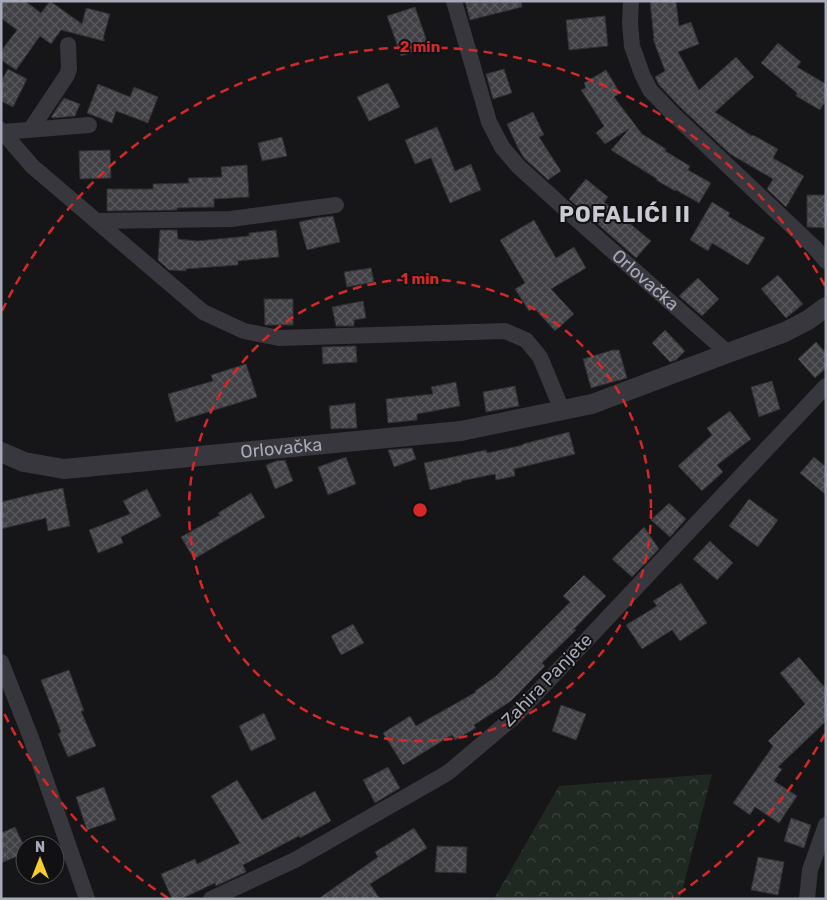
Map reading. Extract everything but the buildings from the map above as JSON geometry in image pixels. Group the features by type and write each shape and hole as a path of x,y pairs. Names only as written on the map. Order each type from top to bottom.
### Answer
{"street":[{"name":"Orlovačka","path":"454,1 489,122 502,147 518,166 728,353"},
{"path":"632,1 630,23 632,46 650,90 814,247 826,261"},
{"path":"31,129 67,75 69,69 68,45"},
{"path":"2,131 90,125"},
{"path":"2,131 32,166 203,312 244,331 279,338 505,330 526,340 540,356 562,410"},
{"path":"97,221 231,219 336,205"},
{"name":"Orlovačka","path":"1,452 24,462 64,469 461,431 592,404 785,332 808,320 826,307"},
{"name":"Zahira Panjete","path":"211,899 295,860 450,771 515,716 826,386"},
{"path":"1,662 31,738 87,899"},
{"path":"807,899 810,870 826,824"}],"green space":[{"path":"712,774 680,899 494,899 559,786"}],"district":[{"name":"POFALIĆI II","path":"625,214"}]}
